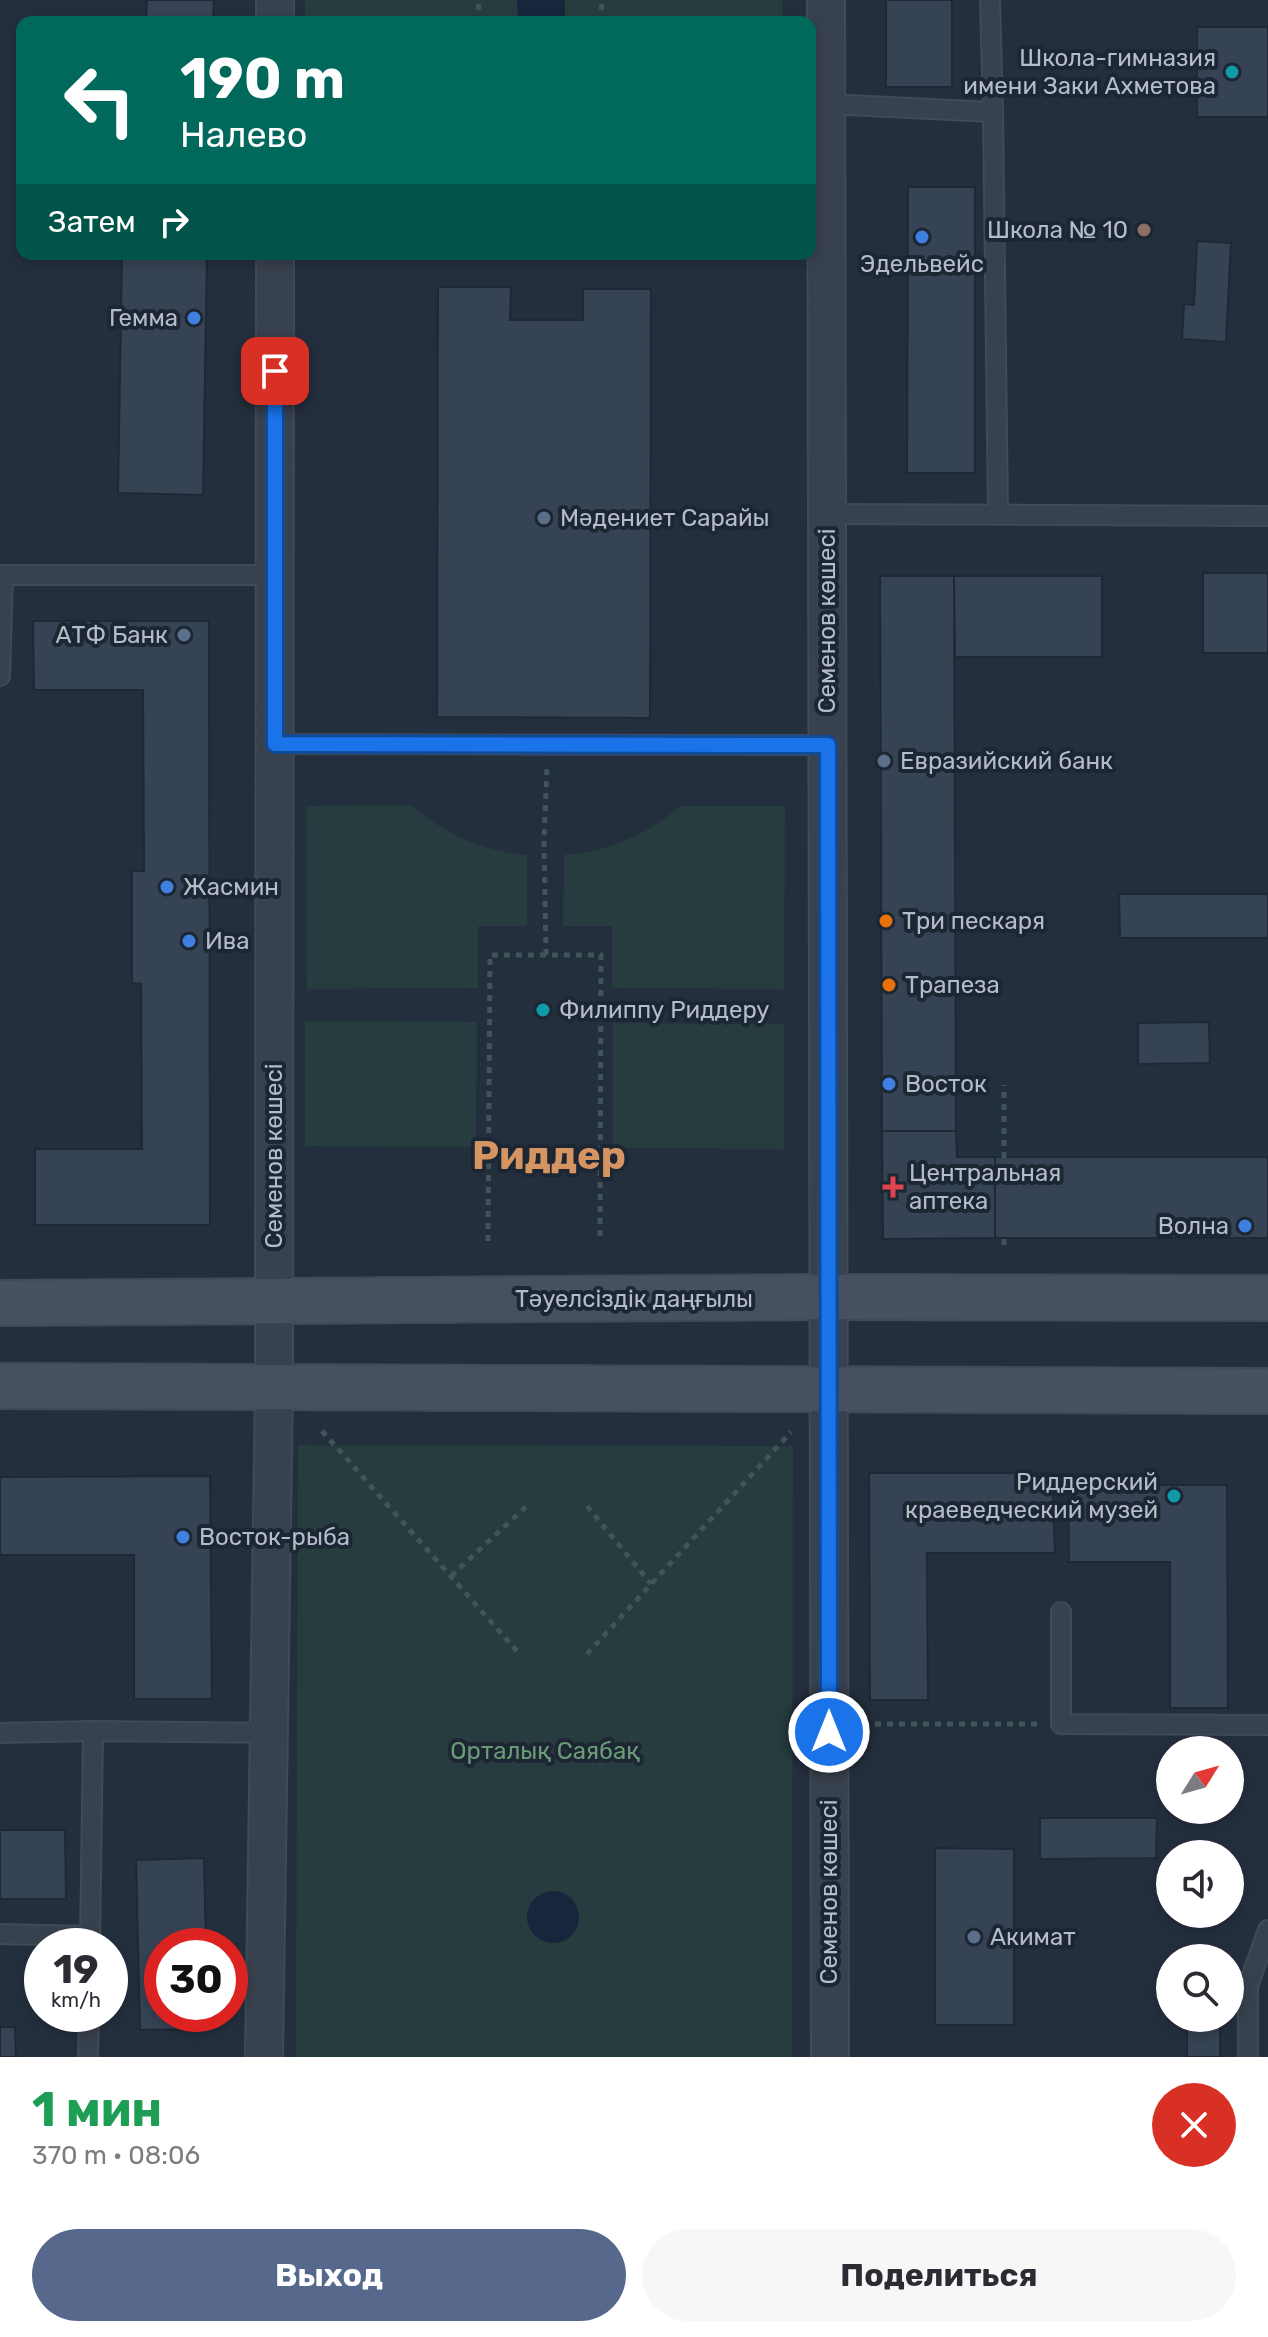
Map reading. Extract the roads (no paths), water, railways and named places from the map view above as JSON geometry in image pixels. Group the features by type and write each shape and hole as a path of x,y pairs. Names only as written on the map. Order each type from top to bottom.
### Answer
{"street":[{"name":"Семенов көшесі","path":"826,0 830,2057"},
{"name":"Семенов көшесі","path":"264,2057 274,1387 275,260"},
{"name":"Тәуелсіздік даңғылы","path":"0,1303 829,1297 1268,1298"},
{"path":"0,1386 1268,1391"}],"lane":[{"path":"990,0 998,515"},
{"path":"827,104 993,112"},
{"path":"827,514 1268,516"},
{"path":"0,676 1,575 275,575"},
{"path":"275,744 828,745"},
{"path":"1061,1612 1061,1724 1268,1725"},
{"path":"90,1928 93,1731"},
{"path":"0,1733 268,1733"},
{"path":"1248,2057 1248,1986 1264,1954 1268,1930"},
{"path":"0,1934 24,1936"},
{"path":"88,2057 89,2032"}],"water":[{"path":"517,0 565,0 565,16 518,16"},
{"path":"553,1891 572,1898 579,1917 572,1936 553,1943 534,1936 527,1917 534,1898"}],"place":[{"name":"Школа-гимназия имени Заки Ахметова","path":"1232,72"},
{"name":"Школа № 10","path":"1144,230"},
{"name":"Эдельвейс","path":"922,237"},
{"name":"Гемма","path":"194,318"},
{"name":"Мәдениет Сарайы","path":"544,518"},
{"name":"АТФ Банк","path":"184,635"},
{"name":"Евразийский банк","path":"884,761"},
{"name":"Жасмин","path":"167,887"},
{"name":"Три пескаря","path":"886,921"},
{"name":"Ива","path":"189,941"},
{"name":"Трапеза","path":"889,985"},
{"name":"Филиппу Риддеру","path":"543,1010"},
{"name":"Восток","path":"889,1084"},
{"name":"Центральная аптека","path":"893,1187"},
{"name":"Волна","path":"1245,1226"},
{"name":"Риддерский краеведческий музей","path":"1174,1496"},
{"name":"Восток-рыба","path":"183,1537"},
{"name":"Акимат","path":"974,1937"}],"district":[{"name":"Риддер","path":"549,1155"}],"park label":[{"name":"Орталық Саябақ","path":"545,1751"}]}
